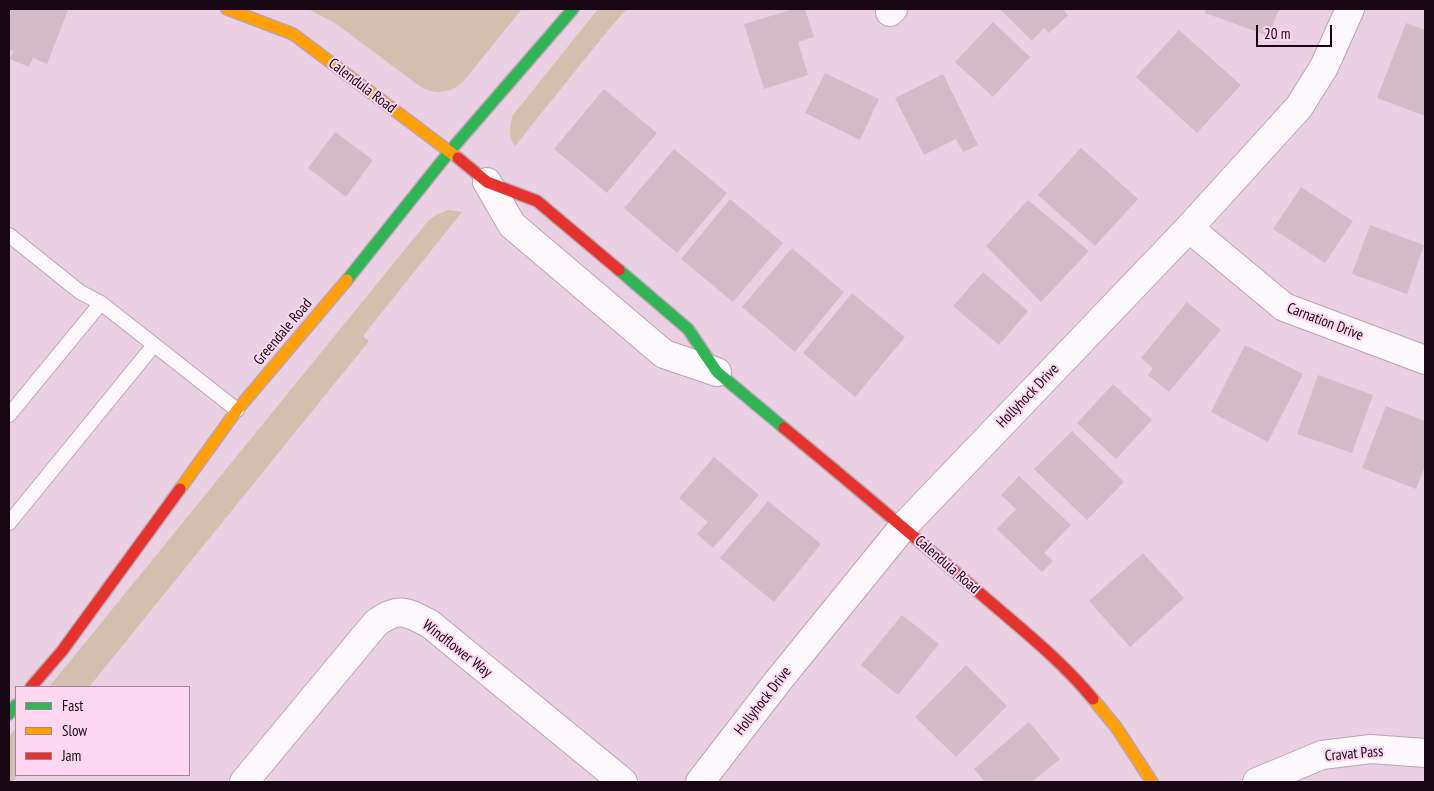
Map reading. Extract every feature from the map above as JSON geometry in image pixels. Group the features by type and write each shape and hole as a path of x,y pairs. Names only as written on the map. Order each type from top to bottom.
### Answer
{"street":[{"name":"Calendula Road","path":"227,9 293,34 450,151 486,182 512,225 664,354 717,372 903,527 1037,642 1079,682 1116,727 1152,782"},
{"name":"Greendale Road","path":"32,686 62,651 237,410 351,275 450,151 573,9"},
{"name":"Hollyhock Drive","path":"700,782 778,681 903,527 1189,228 1303,100 1324,68 1350,9"},
{"name":"Carnation Drive","path":"1189,228 1284,308 1425,360"},
{"name":"Windflower Way","path":"244,782 376,623 385,616 398,612 410,614 430,624 623,782"},
{"name":"Cravat Pass","path":"1257,782 1322,755 1371,749 1425,753"}],"lane":[{"path":"9,236 80,292 101,303 237,410"},
{"path":"9,415 101,303"},
{"path":"9,523 154,345"}],"shaded area":[{"path":"308,9 522,9 462,83 446,91 435,92 418,85 335,23"},
{"path":"598,9 627,9 515,146 510,131 513,115"},
{"path":"448,210 462,212 363,336 369,341 90,686 50,686 428,221"},
{"path":"15,729 15,776 17,776 12,782 9,782 9,737"}],"building":[{"path":"9,9 68,10 47,64 33,58 29,67 10,59 13,51 9,49"},
{"path":"794,9 805,9 814,37 798,42 808,75 764,89 744,24"},
{"path":"1000,9 1063,9 1068,15 1049,33 1044,28 1032,41"},
{"path":"1207,9 1279,9 1269,36 1205,13"},
{"path":"993,22 1030,57 993,97 955,62"},
{"path":"1406,23 1425,30 1425,116 1377,98"},
{"path":"1179,30 1241,85 1197,133 1136,77"},
{"path":"825,73 879,99 860,140 805,113"},
{"path":"943,74 978,145 963,152 956,139 924,155 895,98"},
{"path":"604,89 657,133 607,193 554,149"},
{"path":"335,132 373,160 346,197 308,168"},
{"path":"1081,148 1138,199 1095,246 1038,195"},
{"path":"674,149 727,193 677,253 624,208"},
{"path":"1301,187 1353,221 1325,263 1273,229"},
{"path":"730,199 783,243 733,302 681,259"},
{"path":"1028,200 1089,251 1041,302 986,246"},
{"path":"1370,225 1424,245 1407,294 1352,274"},
{"path":"792,248 844,292 795,352 742,307"},
{"path":"983,272 1028,311 999,345 953,306"},
{"path":"852,293 905,337 855,397 803,353"},
{"path":"1187,302 1221,330 1169,392 1148,375 1153,368 1141,358"},
{"path":"1245,345 1303,374 1268,442 1211,412"},
{"path":"1318,375 1373,395 1352,453 1297,434"},
{"path":"1113,384 1152,420 1116,459 1077,423"},
{"path":"1386,406 1425,421 1425,466 1416,489 1362,468"},
{"path":"1072,431 1124,482 1087,520 1034,469"},
{"path":"714,457 759,495 713,548 697,534 708,522 679,498"},
{"path":"1019,476 1071,525 1044,553 1053,561 1042,572 997,529 1016,509 1001,495"},
{"path":"768,501 821,544 774,602 720,558"},
{"path":"1143,553 1184,598 1130,647 1089,601"},
{"path":"902,615 939,644 898,695 861,665"},
{"path":"966,665 1007,706 956,757 915,717"},
{"path":"1029,722 1060,759 1032,782 985,782 974,769"}],"traffic: fast":[{"path":"347,280 450,151 573,9"},
{"path":"619,270 688,329 717,372 784,428"},
{"path":"9,714 15,706"}],"traffic: slow":[{"path":"227,9 293,34 458,158"},
{"path":"180,489 237,410 347,280"},
{"path":"1093,699 1116,727 1152,782"}],"traffic: jam":[{"path":"458,158 487,182 537,201 619,270"},
{"path":"784,428 1025,632 1068,671 1093,699"},
{"path":"32,686 62,651 180,489"}]}
